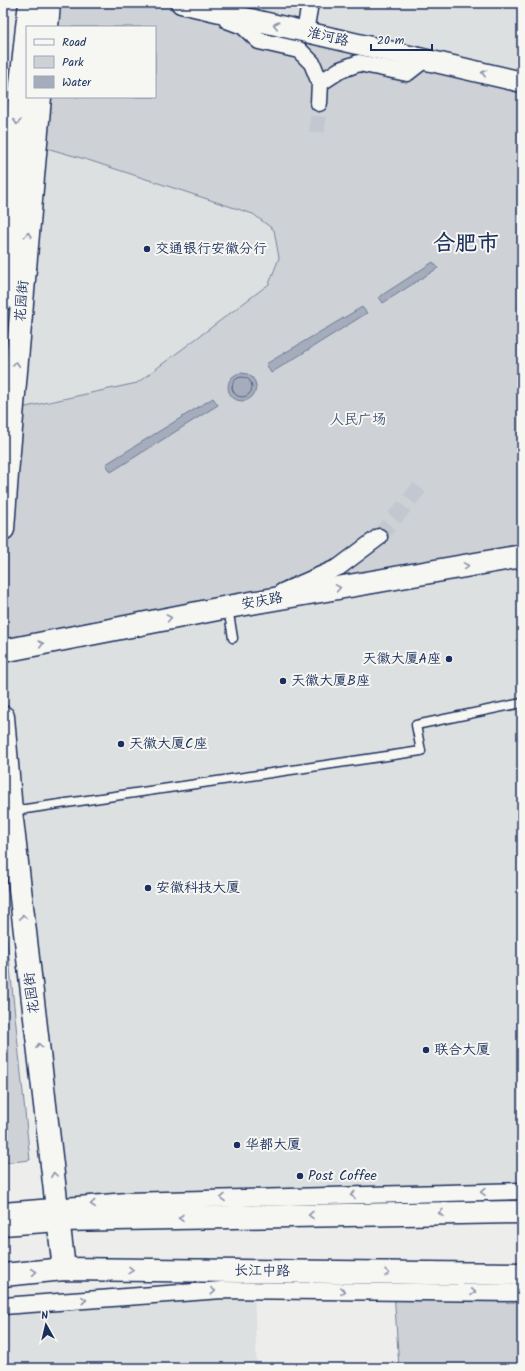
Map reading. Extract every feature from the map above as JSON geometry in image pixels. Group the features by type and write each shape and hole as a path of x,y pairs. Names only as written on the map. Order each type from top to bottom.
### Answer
{"main road":[{"name":"花园街","path":"27,26 30,3"},
{"path":"47,26 49,3"},
{"name":"花园街","path":"3,299 18,103 26,35"},
{"name":"花园街","path":"3,529 40,98"},
{"name":"安庆路","path":"3,651 260,601 522,556"},
{"name":"花园街","path":"3,717 11,811 64,1269"},
{"path":"3,1224 58,1214 522,1212"},
{"name":"长江中路","path":"3,1275 64,1269 522,1274"}],"street":[{"name":"淮河路","path":"181,3 522,82"},
{"path":"181,3 243,26 259,41 299,50 312,63 320,83 319,103"},
{"path":"305,32 310,3"},
{"path":"320,83 340,70 359,63 408,73 425,59"},
{"path":"260,601 339,567 379,537"},
{"path":"3,1211 58,1214 127,1201 522,1191"},
{"path":"3,1306 222,1290 522,1293"}],"lane":[{"path":"228,607 233,638"},
{"path":"11,811 421,751 416,725 522,703"}],"shaded area":[{"path":"181,3 522,3 522,82"},
{"path":"36,145 88,160 253,214 274,230 279,258 269,284 137,383 12,410"},
{"path":"522,556 522,1191 58,1207 3,717 3,651"},
{"path":"254,1290 257,1368 3,1368 3,1306"}],"green space":[{"name":"人民广场","path":"49,3 181,3 522,82 522,556 3,651 3,529 12,410 137,383 269,284 279,258 274,230 253,214 88,160 36,145 40,98 156,98 156,26 47,26"},
{"path":"3,900 30,1160 3,1163"},
{"path":"394,1291 522,1293 522,1368 399,1368"}],"water":[{"path":"433,262 438,268 383,303 379,297"},
{"path":"362,307 367,313 271,373 266,364"},
{"path":"242,373 248,374 252,377 255,381 255,393 252,397 248,400 242,401 236,400 232,397 229,393 228,387 229,381 232,377 236,374"},
{"path":"213,398 218,405 111,472 106,464"}],"tunnel":[{"path":"317,132 319,103"},
{"path":"379,537 420,487"}],"place":[{"name":"交通银行安徽分行","path":"147,249"},
{"name":"天徽大厦A座","path":"449,659"},
{"name":"天徽大厦B座","path":"283,681"},
{"name":"天徽大厦C座","path":"121,744"},
{"name":"安徽科技大厦","path":"148,888"},
{"name":"联合大厦","path":"426,1050"},
{"name":"华都大厦","path":"237,1145"},
{"name":"Post Coffee","path":"300,1176"}],"district":[{"name":"合肥市","path":"466,244"}]}
